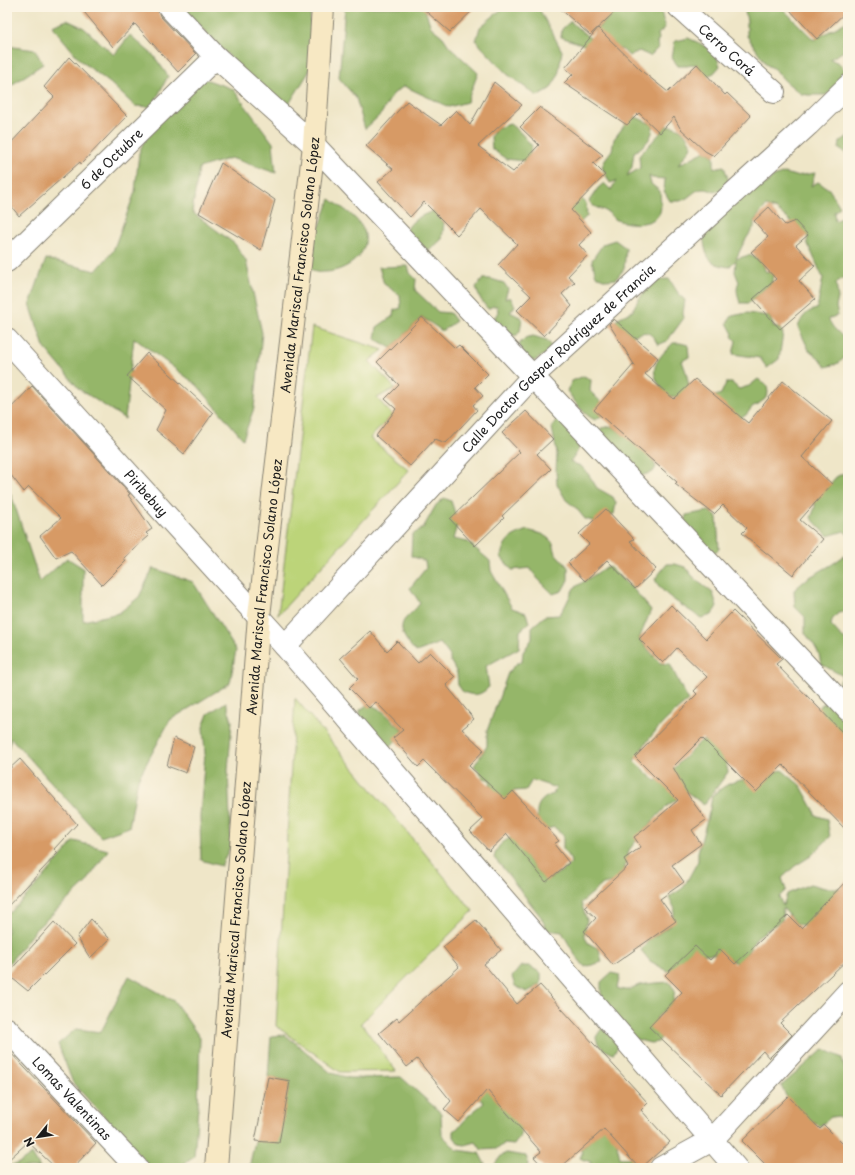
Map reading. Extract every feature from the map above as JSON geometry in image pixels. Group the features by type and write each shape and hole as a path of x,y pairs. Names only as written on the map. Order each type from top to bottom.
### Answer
{"street":[{"path":"169,7 216,57 314,146 848,710"},
{"name":"Avenida Mariscal Francisco Solano López","path":"216,1168 259,616 314,146 322,7"},
{"name":"Cerro Corá","path":"680,7 774,92"},
{"name":"6 de Octubre","path":"7,261 216,57"},
{"name":"Calle Doctor Gaspar Rodríguez de Francia","path":"285,646 532,376 808,126 848,86"},
{"name":"Piribebuy","path":"7,340 259,616 736,1168"},
{"path":"662,1168 712,1140 848,992"},
{"name":"Lomas Valentinas","path":"7,1029 137,1168"}],"green space":[{"path":"181,7 310,7 312,67 284,112"},
{"path":"345,7 426,7 425,10 431,27 443,37 449,46 478,73 467,102 449,107 404,86 393,94 381,114 365,129 356,98 339,78"},
{"path":"502,7 538,7 562,51 558,76 550,89 537,96 507,74 476,41 480,27 502,9"},
{"path":"620,7 647,7 661,11 665,28 658,34 658,48 650,56 639,51 629,56 623,50 617,48 590,47 561,37 562,29 571,21 591,39 596,30"},
{"path":"744,7 783,7 782,8 814,40 848,20 848,37 843,42 846,50 830,59 839,63 848,76 826,95 801,94 784,80 775,69 767,65 747,36 747,21"},
{"path":"67,20 84,28 114,55 130,35 154,56 168,76 152,107 135,106 110,83 81,61 52,26"},
{"path":"688,38 715,52 720,66 714,73 705,77 697,64 678,66 672,58 675,41"},
{"path":"7,46 35,50 43,64 13,84 7,90"},
{"path":"202,78 233,89 273,143 276,173 231,158 199,168 192,212 235,244 246,261 262,333 254,408 243,439 197,385 134,338 125,419 79,389 44,347 30,304 46,259 96,271 113,251 135,192 139,153 158,107"},
{"path":"636,117 653,125 653,130 648,141 634,152 632,167 627,176 640,168 639,156 666,126 671,126 682,131 692,146 678,165 705,151 714,156 714,168 724,166 729,182 722,189 715,192 703,189 680,201 670,201 664,191 665,179 652,178 649,176 651,184 660,191 661,207 657,217 646,222 626,223 613,218 606,211 591,204 589,201 598,188 604,183 611,190 616,181 610,183 602,167 612,150 614,139 627,122"},
{"path":"510,124 521,133 532,146 529,155 523,161 506,159 492,149 491,136 497,128"},
{"path":"848,136 848,156 839,149 840,142"},
{"path":"784,173 796,176 815,173 811,186 818,182 829,189 840,207 834,212 835,221 844,217 848,212 848,274 836,283 838,298 836,307 838,315 828,319 833,327 848,342 848,354 839,363 826,367 818,357 809,350 798,327 805,315 810,311 817,309 823,278 807,242 808,236 777,210 766,206 754,221 754,227 744,242 736,259 749,255 760,261 765,271 773,273 772,282 749,303 740,303 737,289 739,282 735,272 736,260 729,267 721,266 711,261 706,253 703,235 751,183 761,185 766,184 771,178"},
{"path":"579,196 586,203 587,216 578,225 553,206"},
{"path":"330,199 358,221 364,231 364,247 355,260 341,269 317,272 299,258 304,237 320,226"},
{"path":"433,211 444,223 442,239 430,250 415,248 406,231 414,221"},
{"path":"615,240 626,248 624,269 616,279 606,280 596,276 592,260 603,244"},
{"path":"408,266 410,273 416,279 415,290 438,312 450,313 456,321 442,331 422,317 391,348 375,339 377,327 393,316 394,310 401,308 400,295 384,284 379,267"},
{"path":"483,279 491,279 504,283 508,289 505,299 510,297 515,306 510,312 522,318 520,331 516,336 510,334 507,337 492,322 498,312 497,306 493,306 488,309 480,299 476,287"},
{"path":"669,279 678,293 685,300 683,313 684,318 667,341 658,345 651,335 645,332 626,338 615,322 618,318 633,311 639,299 654,283 660,280"},
{"path":"747,313 769,316 774,327 780,329 783,333 779,359 767,368 760,358 733,354 736,341 732,336 733,334 727,323 732,316"},
{"path":"312,327 383,350 369,361 395,388 377,398 392,415 370,438 409,470 278,615"},
{"path":"533,336 547,340 554,349 534,361 524,354 519,344 525,338"},
{"path":"673,343 688,345 689,357 682,361 690,391 683,397 668,396 661,388 655,374 655,368 660,357"},
{"path":"584,376 591,380 590,391 606,407 601,416 595,420 583,411 567,391 572,381"},
{"path":"758,379 767,386 768,393 765,399 753,406 746,415 736,421 712,397 721,394 726,383 732,383 739,389 749,386"},
{"path":"557,418 576,432 581,441 578,450 570,462 581,466 597,488 613,497 616,503 614,514 593,521 585,519 576,508 566,500 557,484 557,454 552,428"},
{"path":"612,426 650,455 656,467 653,472 634,478 598,436 601,428"},
{"path":"848,471 848,535 844,531 828,536 811,518 815,507 815,502 836,477"},
{"path":"7,492 11,494 40,582 67,558 83,568 83,621 119,613 139,597 153,568 193,582 236,650 230,683 170,720 138,779 129,827 101,837 11,738 7,753"},
{"path":"444,498 451,501 458,522 453,539 468,542 490,561 491,571 512,608 526,613 529,623 520,631 519,648 486,666 489,687 480,694 463,692 458,685 457,673 450,660 450,656 440,643 416,652 409,644 402,630 404,621 420,603 410,588 426,568 425,561 411,556 412,535 423,528 436,505"},
{"path":"709,511 717,517 719,549 712,554 680,546 686,515"},
{"path":"527,530 542,534 548,538 553,543 556,554 568,567 568,580 562,591 553,594 537,578 530,568 512,570 501,557 504,546 507,542 513,536"},
{"path":"844,556 848,558 848,611 838,613 832,620 831,625 841,636 848,640 848,706 840,696 839,683 843,676 821,664 819,654 805,633 805,617 795,607 794,590 808,578"},
{"path":"667,564 675,564 685,567 696,580 713,593 717,606 712,615 701,618 668,596 658,585 655,579"},
{"path":"608,566 635,591 651,610 639,639 660,663 670,664 688,701 658,728 634,761 655,781 668,774 702,740 718,748 723,755 728,772 704,805 687,792 667,806 645,829 629,850 623,875 615,881 603,884 581,903 587,920 584,934 588,943 599,949 602,962 585,967 575,955 562,932 547,930 541,917 494,858 499,846 518,834 523,853 540,874 549,879 565,869 571,863 563,849 563,835 554,827 542,831 539,825 537,809 539,804 542,800 553,794 556,788 532,780 526,790 513,791 510,812 491,787 490,780 484,778 474,766 487,746 487,731 508,673 516,664 522,661 523,652 532,639 532,627 545,616 559,615 574,588"},
{"path":"295,698 473,911 361,1023 396,1071 340,1072 276,1026"},
{"path":"831,700 848,710 848,742 815,712 821,705"},
{"path":"226,702 232,721 228,770 231,845 221,866 201,860 200,816 205,753 203,727 208,714"},
{"path":"367,705 382,711 402,729 399,737 389,748 380,744 360,715 360,710"},
{"path":"782,770 801,786 814,810 815,815 827,819 830,837 811,856 795,866 782,878 786,890 779,897 783,906 787,894 810,884 825,888 840,888 820,922 806,925 798,924 783,908 782,920 757,937 747,953 737,963 720,954 704,954 694,962 673,974 650,961 641,950 649,940 671,925 675,909 669,897 683,888 698,861 698,852 710,809 712,796 719,790 732,783 744,780 768,780 776,772"},
{"path":"74,841 108,850 86,883 35,930 7,966 7,914 11,912 43,878"},
{"path":"521,966 529,966 541,973 541,984 527,992 515,986 512,977"},
{"path":"611,973 620,975 617,988 630,990 636,986 644,984 669,982 675,990 673,1002 656,1018 660,1022 664,1033 658,1042 650,1043 635,1039 605,1007 601,993 601,982"},
{"path":"129,976 174,1001 200,1038 198,1107 194,1157 178,1168 151,1168 73,1083 58,1044 76,1029 101,1032"},
{"path":"602,1028 623,1040 613,1054 598,1044 596,1037"},
{"path":"285,1035 331,1073 349,1078 401,1077 441,1113 442,1135 457,1150 479,1153 487,1168 249,1168 255,1141 286,1100 290,1081 268,1077 271,1036"},
{"path":"824,1049 842,1058 848,1075 848,1137 845,1123 839,1116 831,1117 820,1126 797,1117 781,1086"},
{"path":"482,1082 529,1087 520,1136 514,1145 504,1144 496,1149 481,1150 476,1142 465,1145 459,1144 454,1137 454,1131 468,1116 484,1103 475,1093"},
{"path":"577,1113 614,1131 620,1158 641,1158 640,1168 587,1168 591,1162 580,1158 582,1154 581,1150 590,1141"},
{"path":"506,1153 526,1156 529,1165 528,1168 497,1167 495,1164 501,1156"},
{"path":"32,1154 40,1168 7,1168 7,1166 18,1164"}],"building":[{"path":"80,7 157,7 160,16 196,54 178,72 135,24 113,47"},
{"path":"421,7 476,7 450,32"},
{"path":"558,7 620,7 590,35"},
{"path":"787,7 848,7 848,10 817,39"},
{"path":"598,28 643,72 668,92 697,64 725,95 727,93 751,116 714,156 705,151 680,128 674,117 660,133 639,113 627,125 564,83 573,74 565,68"},
{"path":"69,57 127,116 81,164 80,162 19,216 7,201 7,147 54,97 44,87"},
{"path":"494,82 522,105 478,146 513,172 539,145 520,127 540,107 603,155 593,163 605,175 571,210 591,232 579,245 588,255 568,276 575,282 562,294 572,306 544,336 517,310 531,296 498,265 517,244 481,209 457,235 424,202 410,217 378,182 393,169 366,146 407,101 441,125 456,110 470,125"},
{"path":"221,163 275,200 261,250 199,213"},
{"path":"769,207 785,225 795,221 808,235 796,245 815,266 799,281 815,299 780,329 753,299 776,279 751,252 768,237 754,221"},
{"path":"422,317 455,348 459,345 488,374 475,387 483,396 473,405 477,410 446,443 435,439 410,466 376,436 396,409 385,399 399,385 377,362"},
{"path":"614,319 658,358 645,374 674,399 695,379 748,423 783,381 832,421 802,457 832,484 800,520 823,539 793,575 742,533 747,528 723,505 714,514 675,484 677,482 594,410 634,364 609,324"},
{"path":"147,353 213,413 184,454 156,430 166,410 127,376"},
{"path":"32,386 130,494 128,495 152,529 146,533 149,536 124,558 126,561 102,585 71,551 56,558 40,536 61,518 29,487 24,492 7,470 7,412"},
{"path":"526,411 553,439 537,454 551,469 502,516 504,518 475,546 450,519 520,452 502,433"},
{"path":"606,509 634,539 630,541 656,569 635,589 607,560 585,581 568,563 589,544 579,534"},
{"path":"671,605 706,639 733,611 782,659 776,664 848,738 848,832 783,765 756,792 702,738 673,767 690,798 706,820 692,830 701,844 672,865 684,882 660,899 676,921 613,965 584,931 596,918 584,907 628,866 624,859 641,847 634,837 678,800 635,757 697,694 694,691 707,677 677,648 663,663 639,639"},
{"path":"370,631 387,651 397,641 418,663 430,652 455,677 446,685 474,719 462,729 484,750 469,766 505,799 513,791 559,841 554,844 569,863 546,882 507,834 489,851 470,831 483,819 424,761 418,767 393,738 403,730 376,702 369,708 349,688 358,679 340,658"},
{"path":"174,738 194,747 186,773 167,766"},
{"path":"20,759 77,824 54,849 58,853 7,907 7,771"},
{"path":"848,879 848,959 780,1023 792,1035 769,1058 763,1051 721,1095 649,1027 682,992 665,975 695,946 710,960 720,949 735,964 788,915 801,928"},
{"path":"91,919 110,939 90,958 77,937"},
{"path":"476,920 501,950 484,964 517,1004 540,985 648,1103 641,1110 670,1142 641,1168 639,1168 604,1129 560,1168 544,1168 534,1157 541,1152 487,1090 459,1122 444,1109 451,1101 417,1059 407,1067 379,1033 397,1018 399,1021 459,967 443,947"},
{"path":"54,922 75,944 28,991 7,974"},
{"path":"7,1049 96,1143 73,1168 56,1168 28,1142 7,1161"},
{"path":"268,1077 290,1081 279,1143 255,1141"},
{"path":"788,1096 820,1129 824,1125 848,1149 848,1168 769,1168 742,1141"}]}
